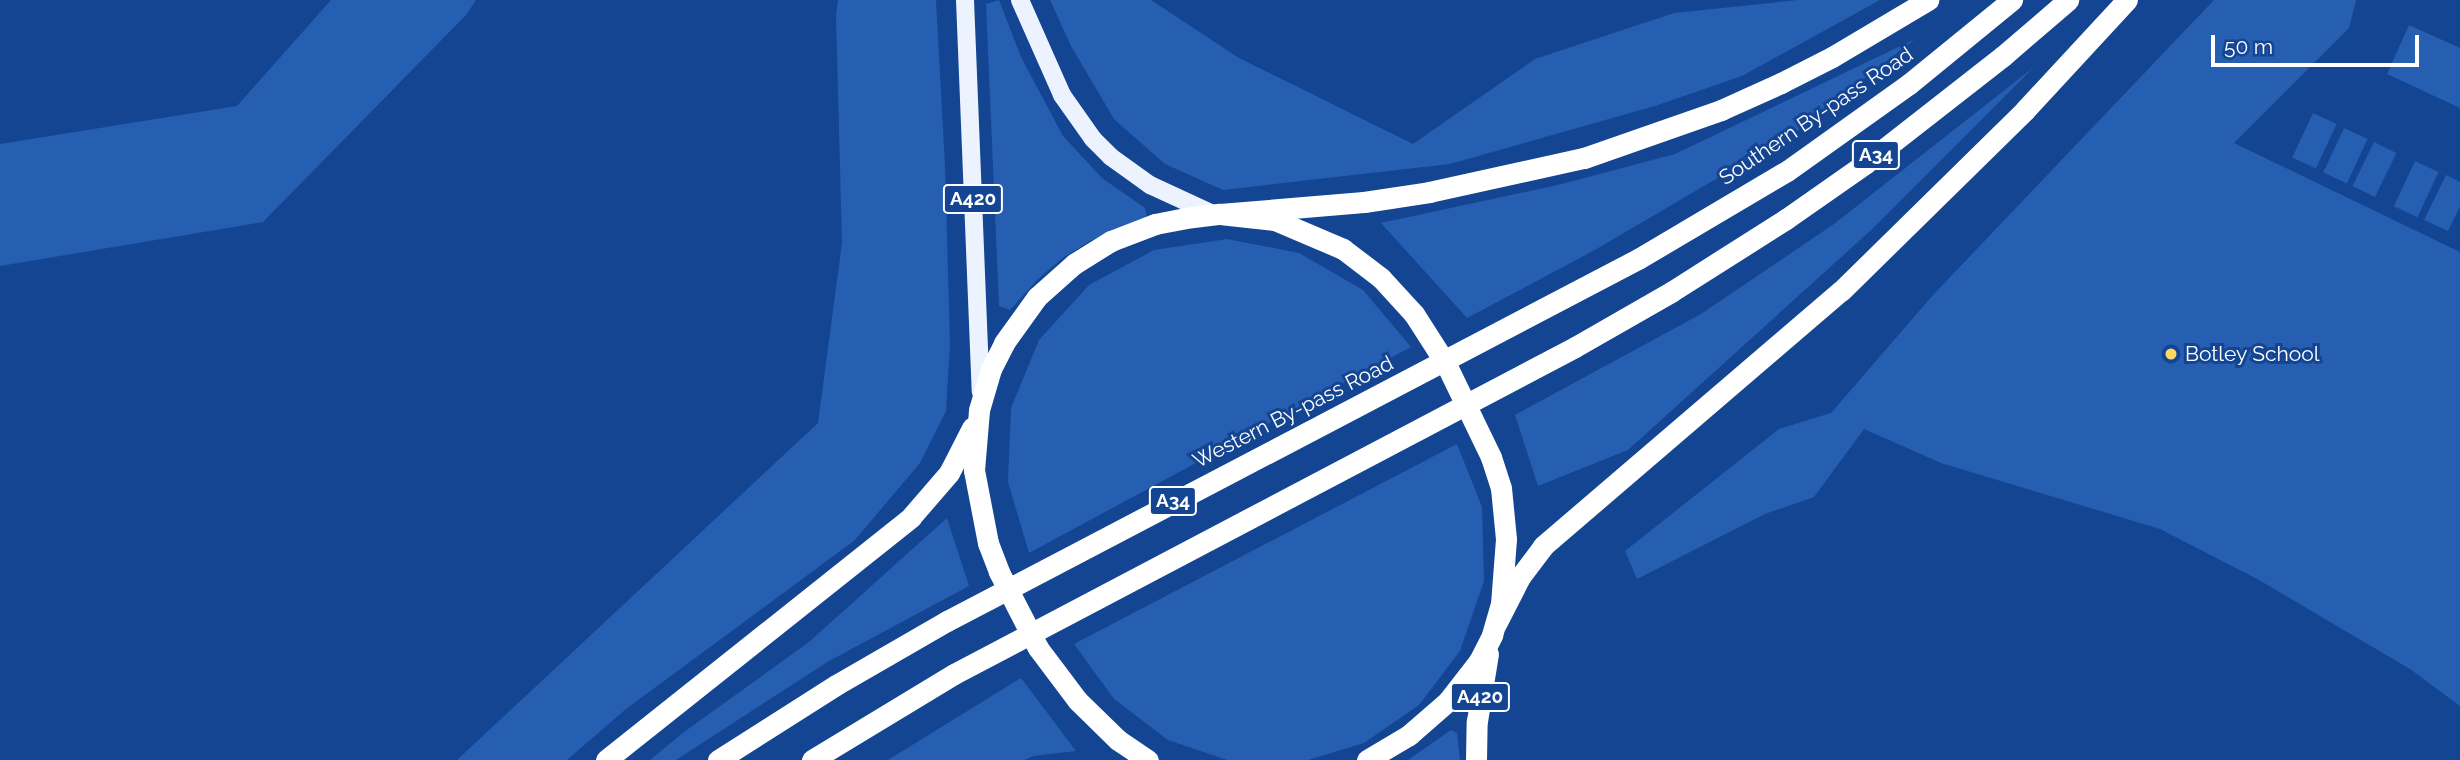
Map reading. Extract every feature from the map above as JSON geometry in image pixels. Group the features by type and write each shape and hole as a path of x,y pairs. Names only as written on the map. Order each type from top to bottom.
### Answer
{"highway":[{"path":"606,760 911,517 949,473 967,442 991,369 1020,318 1037,297 1074,264 1133,231 1185,218 1352,203 1429,192 1584,158 1710,114 1769,88 1832,57 1928,0"},
{"name":"Southern By-pass Road","path":"1638,260 1787,171 1909,84 2012,0"},
{"name":"A34","path":"812,760 954,674 1552,359 1671,292 1786,219 1866,163 1992,65 2068,0"},
{"path":"1367,760 1409,735 1448,701 1479,661 1520,577 1543,546 1840,291 2025,110 2127,0"},
{"path":"1217,215 1275,220 1322,239 1372,270 1414,314 1446,364 1491,457 1501,488 1505,530 1504,583 1494,630"},
{"name":"Western By-pass Road","path":"718,760 836,685 947,621 1638,260"},
{"path":"980,404 974,470 988,543 1008,591 1038,648 1078,701 1118,740 1148,760"},
{"name":"A420","path":"1476,760 1481,688 1494,630"}],"main road":[{"name":"A420","path":"965,0 980,404"},
{"path":"1020,0 1035,40 1062,95 1093,139 1111,158 1150,185 1172,198 1217,215"}],"shaded area":[{"path":"331,0 476,0 467,14 263,222 0,266 0,144 237,106"},
{"path":"838,0 936,0 945,165 950,344 946,411 920,463 855,540 626,709 567,760 457,760 818,423 842,243 836,16"},
{"path":"999,0 1021,57 1063,136 1102,178 1145,208 1147,217 1090,241 1064,257 1038,279 1010,310 999,306 986,4"},
{"path":"1050,0 1151,0 1239,58 1413,144 1535,59 1674,13 1798,0 1880,0 1742,76 1655,106 1450,164 1223,190 1165,164 1114,119 1071,46"},
{"name":"Botley School","path":"2214,0 2356,0 2349,28 2234,143 2460,252 2460,706 2410,669 2259,580 2160,529 1941,463 1864,429 1814,497 1765,514 1637,579 1625,551 1779,429 1831,413 1933,295"},
{"path":"2409,25 2460,48 2460,108 2387,74"},
{"path":"1915,39 1793,134 1593,251 1467,318 1381,223 1558,185 1675,154"},
{"path":"2034,67 1869,232 1628,450 1538,486 1515,415 1701,314 1834,224"},
{"path":"2313,113 2337,124 2316,168 2292,157"},
{"path":"2344,128 2368,139 2347,183 2323,172"},
{"path":"2374,142 2396,153 2375,197 2353,186"},
{"path":"2415,161 2439,172 2417,217 2394,206"},
{"path":"2446,175 2460,182 2460,206 2448,231 2424,220"},
{"path":"1227,239 1299,253 1363,290 1411,347 1029,553 1008,482 1011,408 1039,340 1089,285 1154,250"},
{"path":"1457,444 1482,507 1484,581 1460,651 1419,705 1364,743 1308,760 1227,760 1168,740 1114,699 1074,644"},
{"path":"947,518 969,586 829,661 676,760 650,760 684,732 809,642"},
{"path":"1021,678 1076,751 1034,756 1024,760 888,760"},
{"path":"1451,730 1457,733 1460,760 1408,760"}],"place":[{"name":"Botley School","path":"2171,354"}]}
